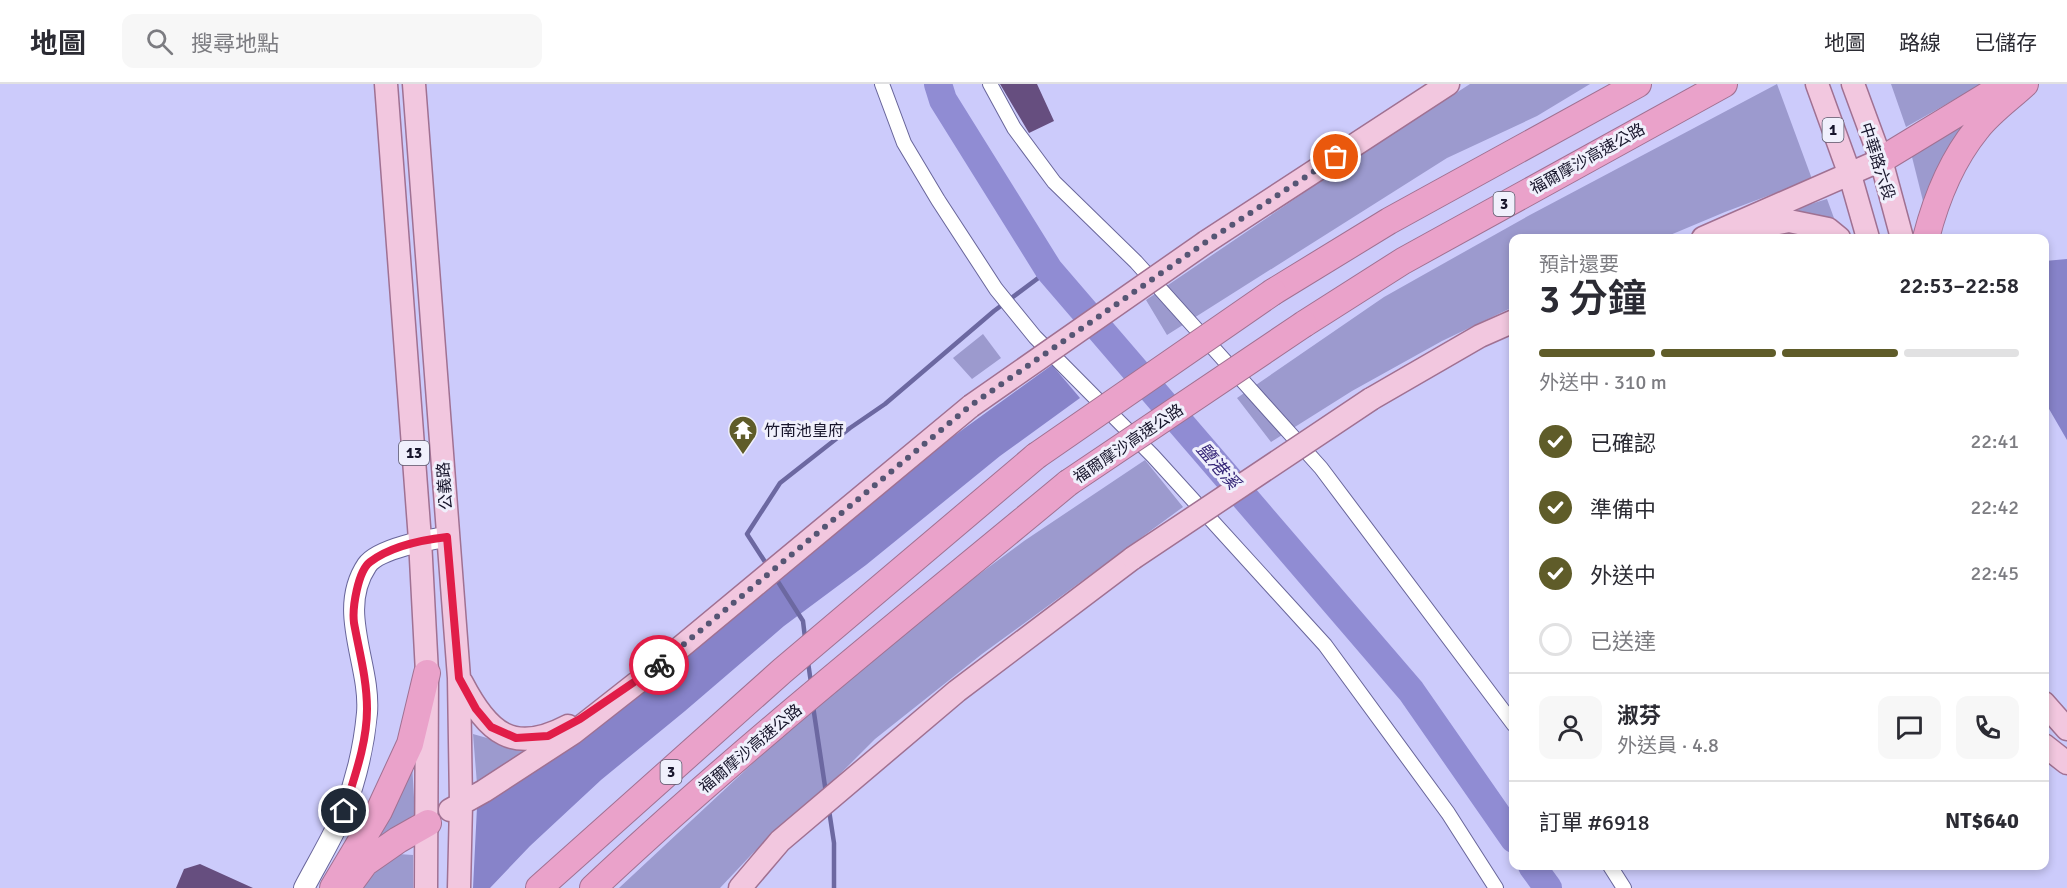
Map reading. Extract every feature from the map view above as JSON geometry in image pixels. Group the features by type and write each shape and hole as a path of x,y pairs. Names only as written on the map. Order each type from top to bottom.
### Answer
{"highway":[{"name":"福爾摩沙高速公路","path":"539,888 807,650 1036,456 1273,292 1389,221 1638,84"},
{"path":"1881,160 2006,84"},
{"path":"1927,234 1935,204 1952,166 1978,127 2025,84"},
{"name":"福爾摩沙高速公路","path":"593,888 663,823 812,695 1068,483 1402,261 1716,88"},
{"path":"333,888 379,812 410,744 427,673"},
{"path":"347,888 365,863 428,823"}],"main road":[{"name":"公義路","path":"386,84 420,540 427,673 426,888"},
{"name":"公義路","path":"414,84 459,678 461,804 459,888"},
{"path":"428,823 573,734 970,406 1206,242 1448,84"},
{"name":"中華路六段","path":"1817,84 1850,175 1867,234"},
{"name":"中華路六段","path":"1852,84 1881,160 1901,234"},
{"path":"1712,234 1881,160"},
{"path":"1731,234 1789,221 1828,229 1834,234"},
{"path":"740,888 780,841 957,691 1133,558 1371,399 1480,336 1509,323"},
{"path":"459,678 476,709 491,727 516,738 548,736 580,719 652,671"},
{"path":"2049,709 2067,729"},
{"path":"2049,749 2067,763"}],"street":[{"path":"882,84 904,143 996,289 1035,337 1153,456 1325,645 1448,813 1496,888"},
{"path":"990,84 1014,128 1054,182 1136,262 1321,468 1509,718"},
{"path":"304,888 344,811 362,752 367,710 363,668 354,620 355,594 368,564 389,552 420,540 447,537"},
{"path":"1613,870 1624,888"}],"shaded area":[{"path":"1470,84 1590,84 1537,116 1447,158 1167,335 1146,300 1355,158"},
{"path":"1777,84 1812,179 1673,234 1509,234 1509,309 1442,341 1352,391 1271,442 1237,398 1384,297 1528,216"},
{"path":"1891,84 1982,84 1906,127"},
{"path":"1990,108 1925,209 1911,153"},
{"path":"1827,199 1838,229 1793,215 1801,207"},
{"path":"2067,259 2067,440 2049,409 2049,261"},
{"path":"983,334 1001,358 972,379 953,358"},
{"path":"1052,365 1080,398 1000,456 866,565 784,626 601,780 530,846 490,888 473,888 477,807 922,459"},
{"path":"1145,460 1183,507 982,654 875,739 833,781 752,854 720,888 619,888 766,751 951,595 1024,541"},
{"path":"473,734 501,742 533,747 477,784"},
{"path":"412,764 415,814 366,850"},
{"path":"398,854 413,855 413,888 362,888 379,868"}],"building":[{"path":"1000,84 1037,84 1054,121 1029,133"},
{"path":"200,864 253,888 176,888 184,869"}],"waterway":[{"name":"鹽港溪","path":"938,84 943,100 1049,270 1411,691 1509,832"},
{"path":"769,568 747,534 780,483 850,428 885,404 994,311 1049,270"},
{"path":"775,577 803,621 805,638"},
{"path":"808,662 811,683"},
{"path":"813,706 826,793"},
{"path":"829,810 834,843 834,888"},
{"name":"鹽港溪","path":"1535,870 1548,888"}],"way so far":[{"path":"659,665 970,406 1206,242 1336,157"}],"place":[{"name":"竹南池皇府","path":"743,456"}],"route":[{"path":"344,811 362,752 367,710 363,668 354,620 355,594 368,564 389,552 420,540 447,537 459,678 476,709 491,727 516,738 548,736 580,719 659,665"}]}
